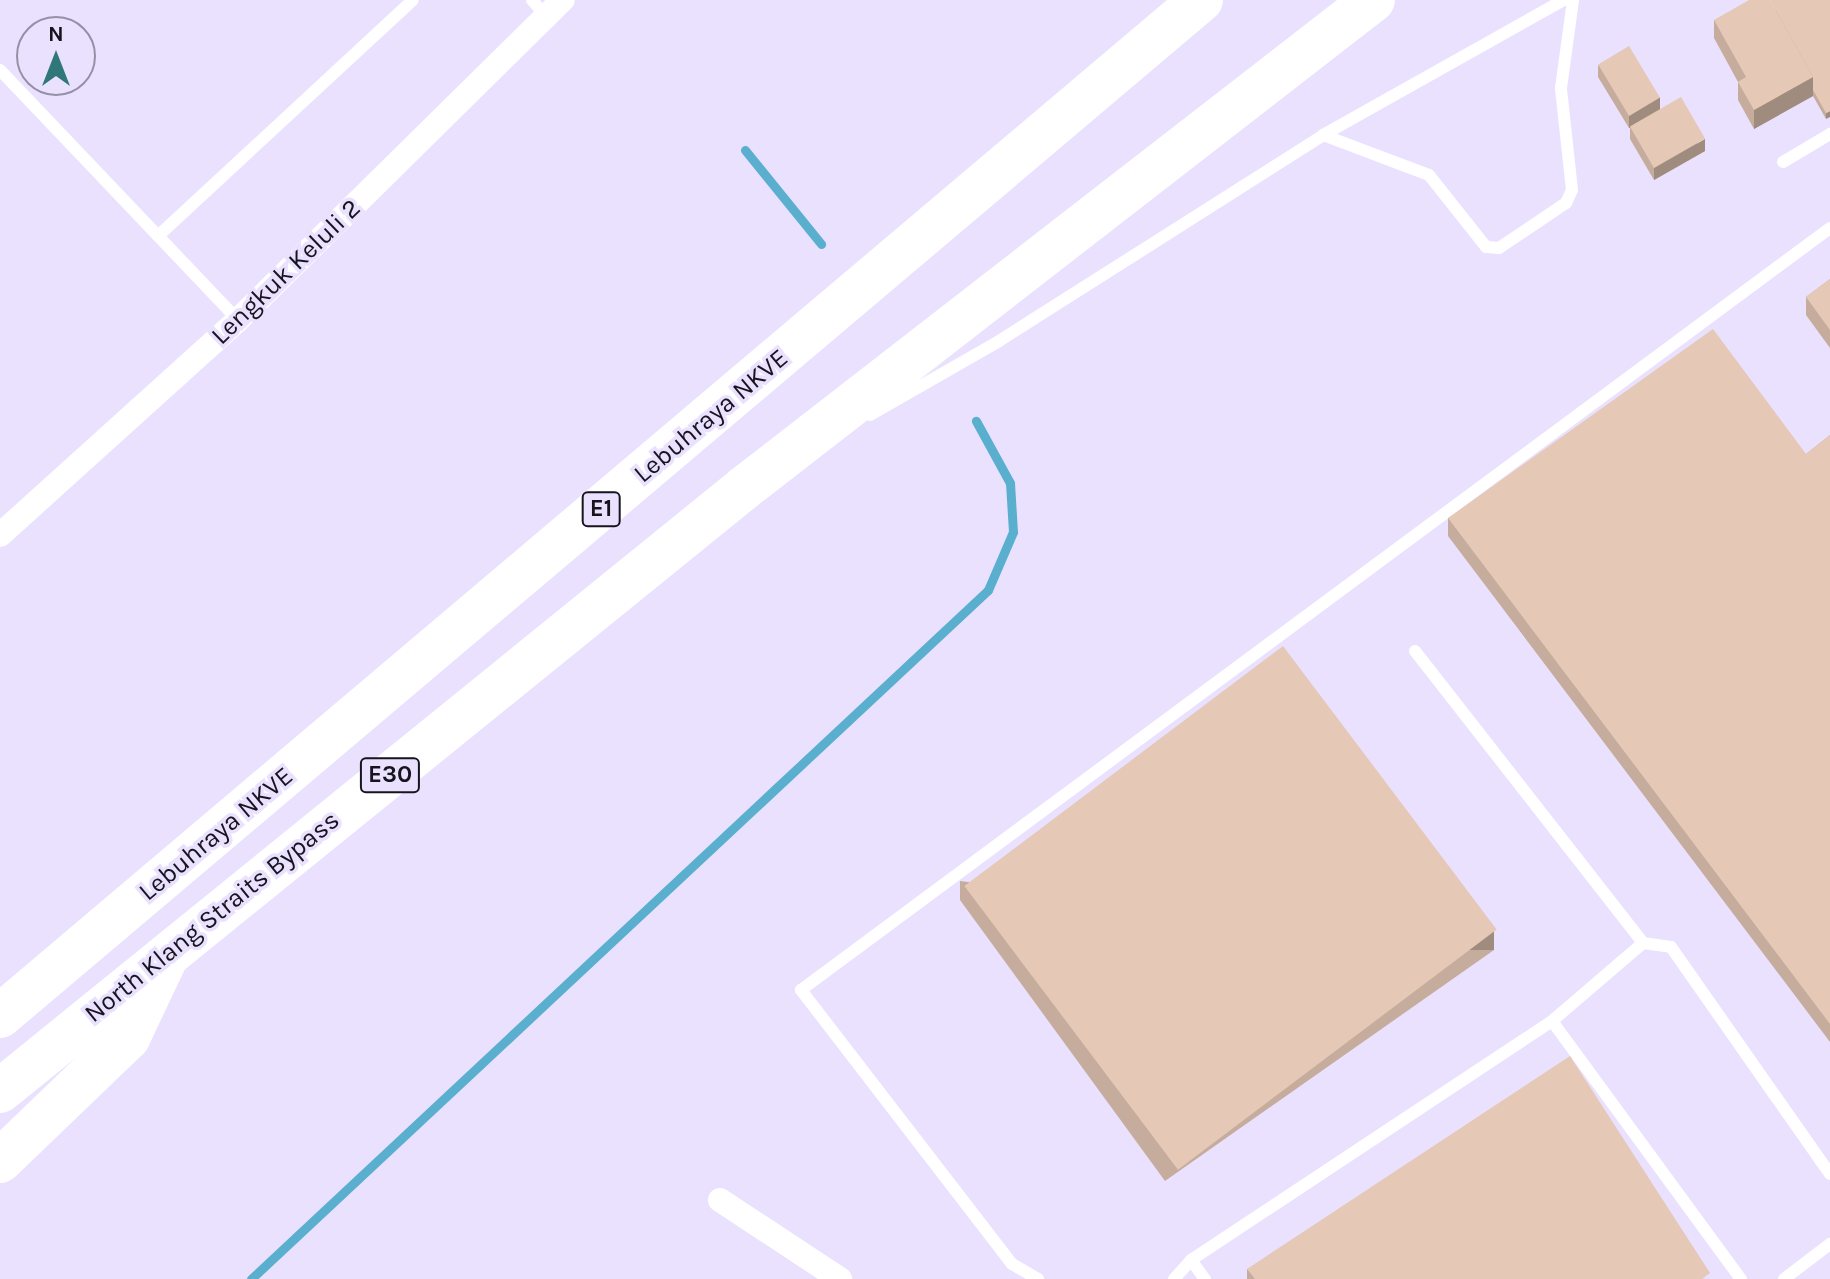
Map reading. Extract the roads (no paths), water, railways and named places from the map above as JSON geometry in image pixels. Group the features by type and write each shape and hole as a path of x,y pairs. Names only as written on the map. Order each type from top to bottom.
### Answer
{"highway":[{"name":"Lebuhraya NKVE","path":"0,1016 1201,0"},
{"path":"744,488 1373,0"},
{"name":"North Klang Straits Bypass","path":"0,1091 112,995 167,956 744,488"},
{"path":"0,1161 128,1038 167,956"}],"street":[{"name":"Lengkuk Keluli 2","path":"0,535 238,320 547,5"},
{"path":"720,1200 840,1279"}],"lane":[{"path":"158,236 413,0"},
{"path":"851,426 999,341 1323,135 1564,0"},
{"path":"1323,135 1429,175 1486,247 1499,248 1566,203 1572,190 1561,88 1573,0"},
{"path":"0,70 238,320"},
{"path":"1783,162 1830,134"},
{"path":"1038,1279 1012,1264 801,990 1830,228"},
{"path":"744,488 838,434"},
{"path":"1415,651 1643,943 1671,947 1830,1174"},
{"path":"1174,1279 1191,1260 1552,1021 1643,943"},
{"path":"1552,1021 1741,1279"},
{"path":"1784,1279 1830,1244"},
{"path":"1191,1260 1205,1279"}],"waterway":[{"path":"745,150 821,244"},
{"path":"251,1279 988,590 1013,532 1010,483 976,421"}]}
